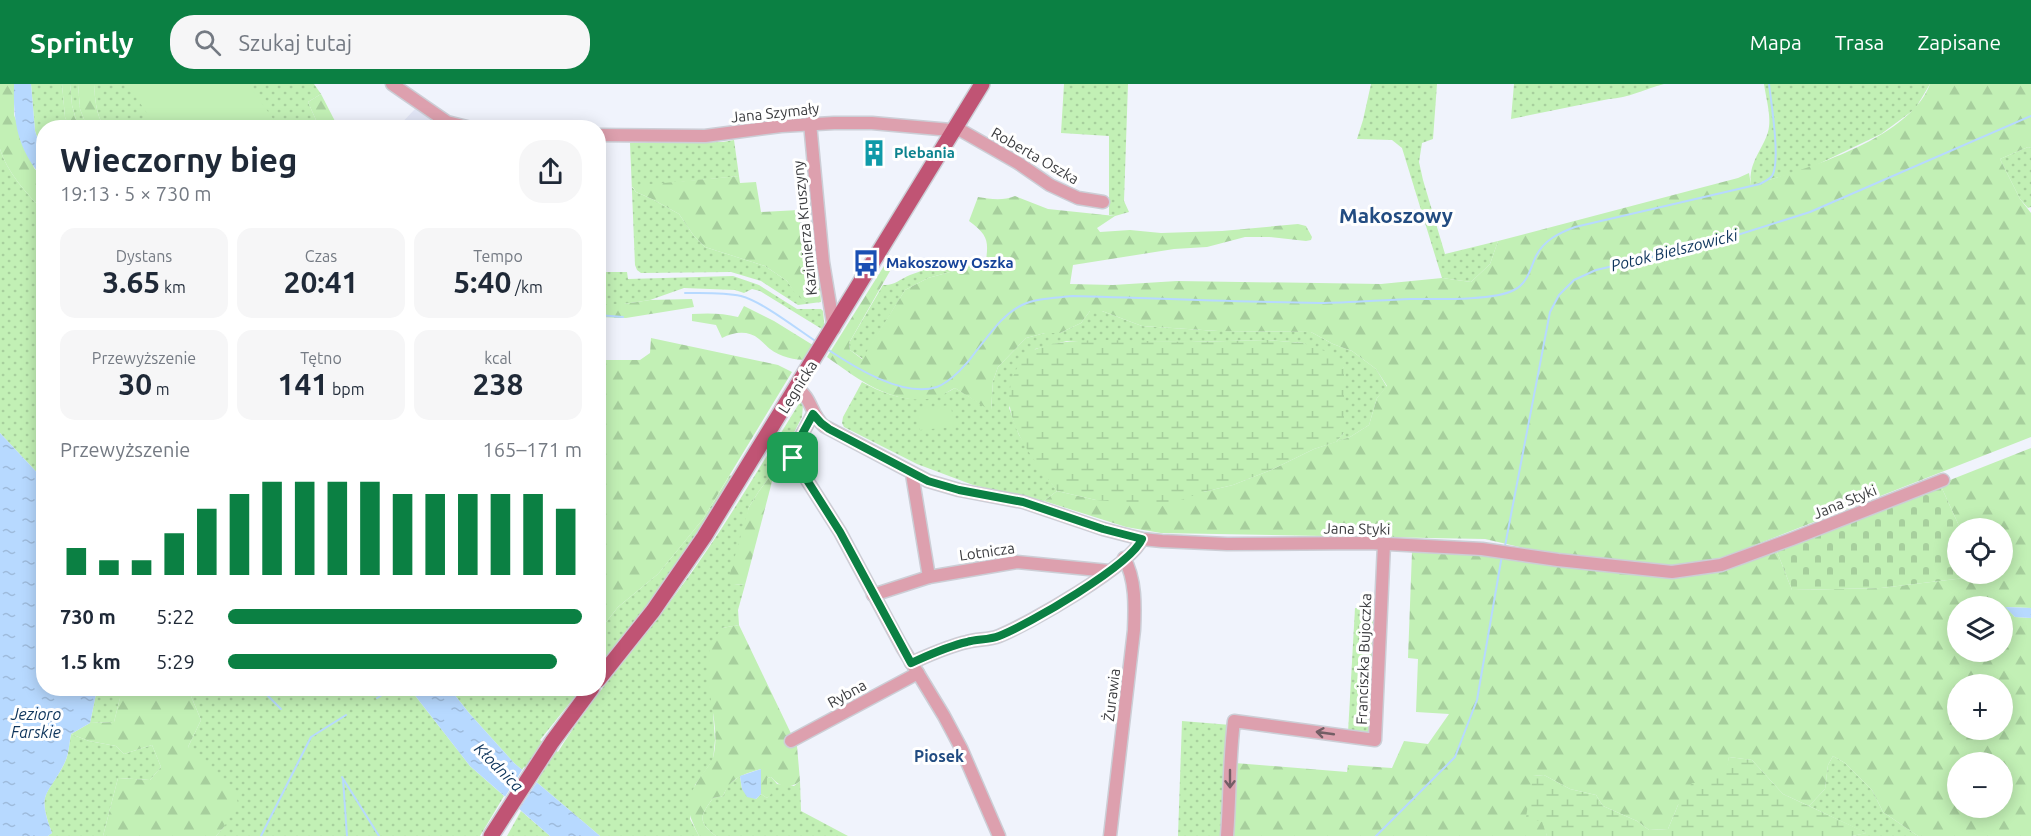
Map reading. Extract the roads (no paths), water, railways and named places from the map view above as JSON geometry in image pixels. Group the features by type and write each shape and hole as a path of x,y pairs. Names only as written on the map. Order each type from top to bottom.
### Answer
{"main road":[{"name":"Legnicka","path":"606,670 691,558 743,477 982,84"},
{"path":"493,833 552,742 586,696"}],"street":[{"path":"392,84 444,120"},
{"name":"Jana Szymały","path":"606,135 705,136 810,123 872,123 955,131"},
{"name":"Kazimierza Kruszyny","path":"810,123 832,332"},
{"name":"Roberta Oszka","path":"955,131 962,131 1018,163 1050,186 1078,198 1103,202"},
{"name":"Jana Styki","path":"797,389 806,395 813,414 829,429 912,474 948,487 1023,502 1103,529 1162,542 1384,544 1482,549 1672,572 1721,565 1943,480"},
{"path":"813,414 793,451 793,458 828,513 914,668 952,731 999,836"},
{"path":"912,474 929,577"},
{"name":"Rybna","path":"791,741 914,668 960,644 1000,636 1065,601 1109,571 1137,547 1142,539"},
{"name":"Franciszka Bujoczka","path":"1227,836 1230,757 1234,721 1375,740 1384,544"},
{"name":"Żurawia","path":"1110,836 1134,630 1134,597 1129,568 1124,558"},
{"name":"Lotnicza","path":"873,595 929,577 1017,562 1109,571"}],"water":[{"path":"14,84 31,84 36,134 36,169 22,145 14,110"},
{"name":"Jezioro Farskie","path":"0,433 36,472 36,696 96,696 90,723 71,734 66,759 46,795 45,809 52,833 48,836 0,836"},
{"path":"2013,607 2031,608 2031,618 2015,617"},
{"name":"Kłodnica","path":"415,696 456,696 514,763 600,836 550,836 470,766"},
{"path":"761,769 761,794 756,799 747,797 742,789 740,776"}],"waterway":[{"path":"827,349 879,379 894,385 924,389 937,387 948,381 964,366 1003,319 1022,305 1040,300 1072,296 1330,303 1464,299 1505,294 1522,284 1539,250 1563,232 1575,227 1760,184 1772,176 1776,158 1769,84"},
{"name":"Potok Bielszowicki","path":"1505,546 1550,312 1559,295 1574,280 1596,270 1712,243 1810,212 2031,116"},
{"path":"685,293 727,294 750,299 817,342"},
{"path":"606,316 623,317"},
{"name":"Potok Bielszowicki","path":"1376,836 1455,757 1477,700 1502,555"},
{"path":"268,696 281,709"},
{"path":"261,836 311,737 346,715"},
{"path":"342,777 379,836"},
{"path":"343,779 347,836"}],"place":[{"name":"Plebania","path":"874,153"},
{"name":"Makoszowy Oszka","path":"866,263"}],"district":[{"name":"Makoszowy","path":"1396,216"},
{"name":"Piosek","path":"939,756"}]}
